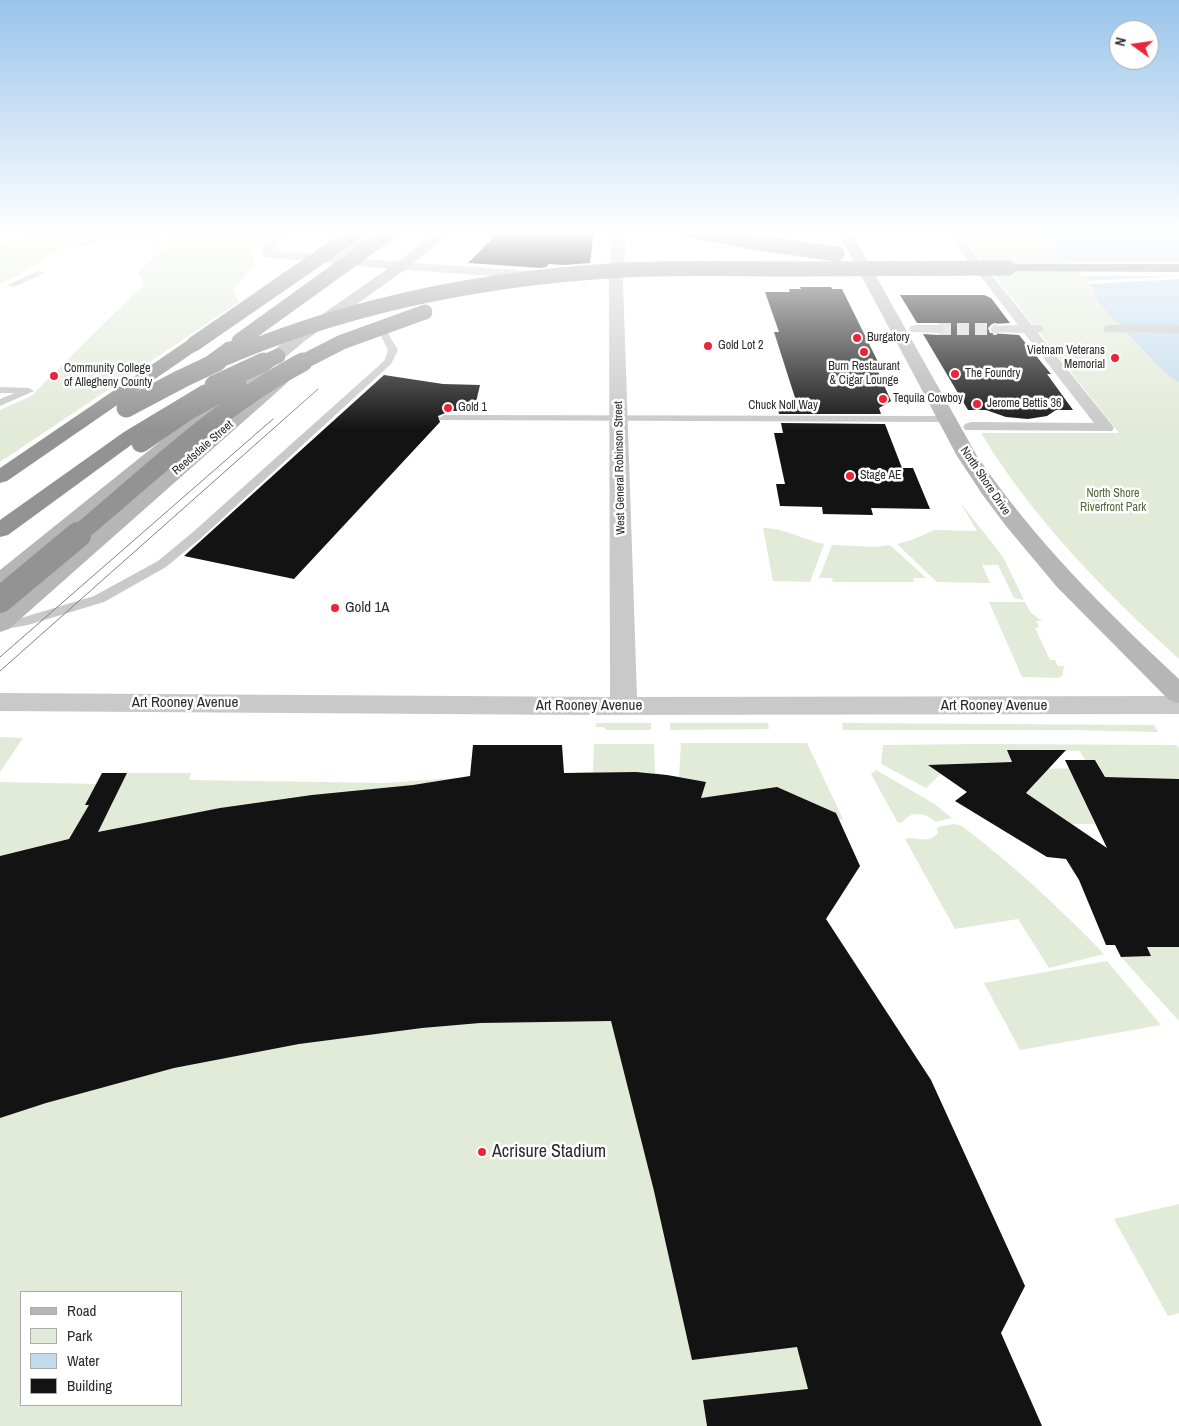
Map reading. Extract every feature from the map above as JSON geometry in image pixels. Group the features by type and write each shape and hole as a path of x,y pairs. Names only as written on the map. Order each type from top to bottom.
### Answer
{"highway":[{"path":"0,477 263,297"},
{"path":"35,504 98,446 301,297"},
{"path":"0,487 158,389 211,363 275,337 337,318 424,297"},
{"path":"0,530 131,436 214,385 320,338 389,316 470,297"},
{"path":"0,552 141,443 225,389 317,347 386,323 489,297"},
{"path":"0,600 197,435 270,379 342,342 389,324 442,307 493,297"}],"main road":[{"name":"Reedsdale Street","path":"0,582 300,337 356,297"},
{"name":"Reedsdale Street","path":"0,625 373,297"},
{"name":"North Shore Drive","path":"880,297 984,484 1040,555 1108,626 1179,694"},
{"path":"0,566 133,473"}],"street":[{"name":"West General Robinson Street","path":"617,297 624,706"},
{"path":"971,427 1106,428 1032,329 1005,297"},
{"path":"916,329 939,329"},
{"path":"997,329 1032,329"},
{"path":"1110,329 1179,329"},
{"name":"Art Rooney Avenue","path":"0,702 624,706 1179,705"}],"lane":[{"path":"0,625 23,622 98,599 162,564 197,536 388,362 393,350 383,332"},
{"path":"0,390 28,391 0,403"},
{"name":"Chuck Noll Way","path":"444,418 947,419"}],"green space":[{"path":"131,297 236,297 239,302 0,462 0,410 31,396"},
{"name":"North Shore Riverfront Park","path":"1011,297 1095,297 1102,307 1163,371 1179,383 1179,659 1124,608 1047,525 1001,465 981,433 1119,433"},
{"path":"960,502 1003,557 1024,600 1014,598 998,565 982,565 990,583 937,582 897,544 912,540 934,530 977,531"},
{"path":"763,528 779,530 824,544 810,582 773,581"},
{"path":"832,545 876,547 890,545 926,578 913,578 914,582 833,582 832,578 819,578"},
{"path":"989,602 1025,602 1030,612 1042,621 1036,621 1039,627 1035,628 1050,660 1055,660 1058,666 1064,666 1062,676 1058,678 1022,677"},
{"path":"596,723 651,723 651,730 605,730 605,727 596,727"},
{"path":"670,723 768,723 769,729 670,730"},
{"path":"842,723 1154,725 1158,732 843,730"},
{"path":"0,737 23,738 0,772"},
{"name":"Acrisure Stadium","path":"681,743 807,743 843,819 839,820 860,866 833,909 822,912 931,1080 1025,1286 1001,1333 1042,1426 0,1426 0,782 96,784 102,773 191,773 189,780 385,783 470,777 593,772 594,744 654,744 655,773 679,777"},
{"path":"883,745 1176,745 1179,748 1179,779 1105,777 1096,760 1085,760 1080,751 1008,750 1012,762 951,764 926,788 881,764"},
{"path":"1088,768 1075,781 1095,824 1072,824 1026,793 1036,783 1031,769"},
{"path":"876,770 933,803 952,818 935,822 927,816 918,814 898,823 871,774"},
{"path":"954,824 962,826 1017,871 1053,903 1104,954 1049,968 1018,919 955,929 905,839 929,839 938,833 937,827"},
{"path":"1147,947 1179,947 1179,1021 1121,957 1150,956"},
{"path":"1107,961 1161,1025 1020,1050 984,983"},
{"path":"1179,1204 1179,1313 1168,1316 1114,1219"}],"water":[{"path":"1095,297 1179,297 1179,383 1163,371"}],"building":[{"path":"767,297 846,297 880,366 876,367 891,401 879,408 881,414 779,414 777,404 797,404 774,332 779,332"},
{"path":"901,297 991,298 1010,323 992,324 988,328 990,333 1019,335 1051,374 1047,374 1073,410 1056,410 1047,416 1028,419 1006,417 986,410 968,410 923,334 939,335 948,328 939,323 917,323"},
{"path":"384,375 443,384 480,385 474,411 450,411 438,416 440,422 294,579 184,556"},
{"name":"Stage AE","path":"781,423 885,424 902,468 913,468 930,509 871,508 873,515 823,514 822,507 780,506 776,484 785,484 774,433 783,433"},
{"path":"473,745 562,745 564,773 636,772 706,782 701,798 777,787 836,813 860,866 826,919 931,1080 1025,1286 1001,1333 1042,1426 707,1426 703,1400 808,1389 797,1347 692,1360 654,1191 611,1021 480,1023 422,1028 299,1044 174,1068 46,1103 0,1118 0,856 69,839 89,805 85,805 102,773 127,773 98,832 220,808 312,795 413,785 470,776"},
{"path":"1007,750 1066,750 1026,793 1107,848 1065,760 1095,760 1105,777 1179,779 1179,947 1147,947 1151,956 1121,957 1115,945 1106,945 1079,880 1066,859 1047,857 955,801 967,792 928,765 1012,762"}],"tunnel":[{"path":"939,329 997,329"}],"tram line":[{"path":"0,671 318,389"},
{"path":"0,657 273,419"}],"place":[{"name":"Burgatory","path":"857,338"},
{"name":"Gold Lot 2","path":"708,346"},
{"name":"Burn Restaurant & Cigar Lounge","path":"864,352"},
{"name":"Vietnam Veterans Memorial","path":"1115,358"},
{"name":"The Foundry","path":"955,374"},
{"name":"Community College of Allegheny County","path":"54,376"},
{"name":"Tequila Cowboy","path":"883,399"},
{"name":"Jerome Bettis 36","path":"977,404"},
{"name":"Gold 1","path":"448,408"},
{"name":"Stage AE","path":"850,476"},
{"name":"Gold 1A","path":"335,608"},
{"name":"Acrisure Stadium","path":"482,1152"}]}
